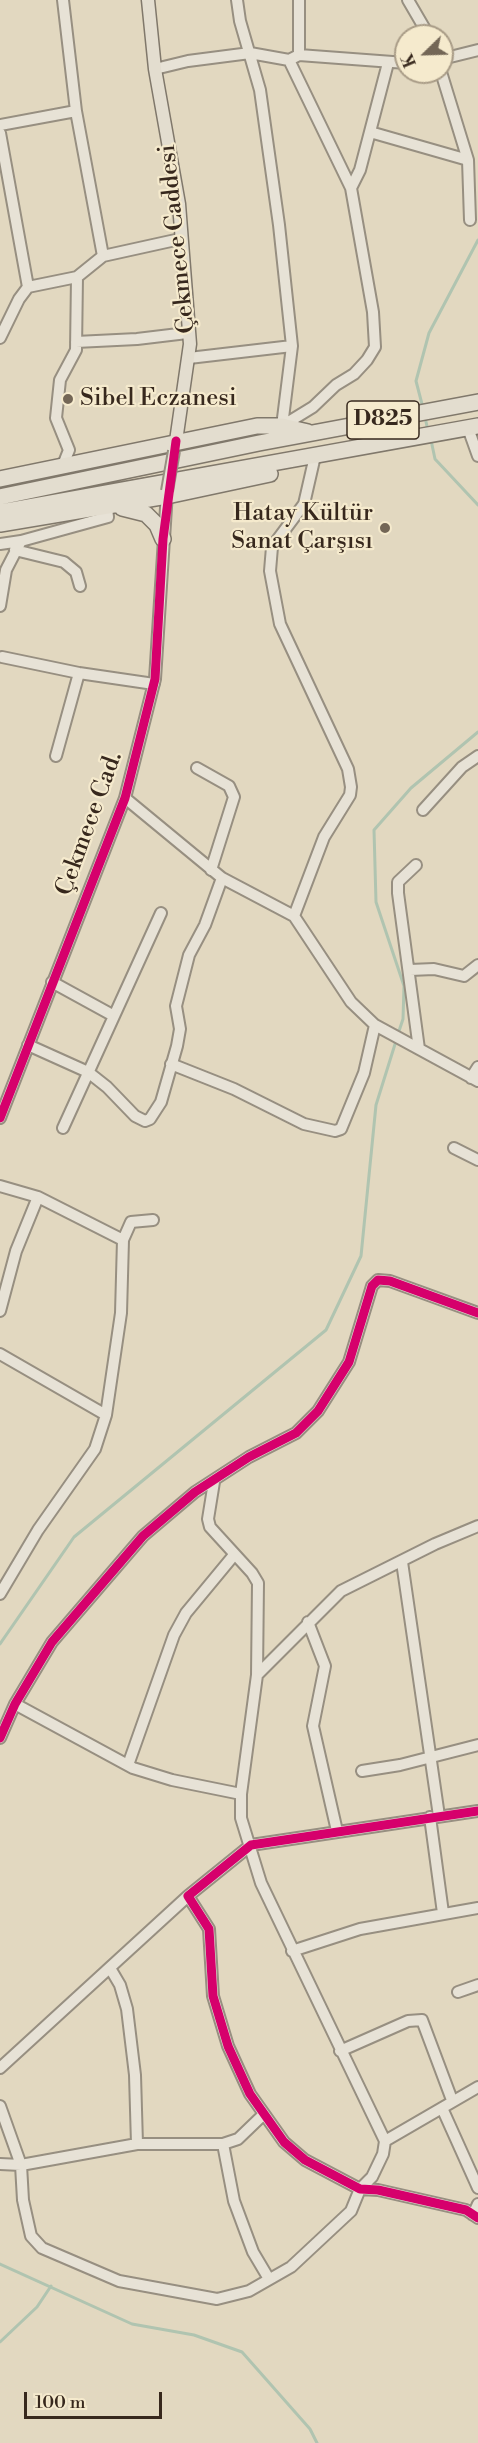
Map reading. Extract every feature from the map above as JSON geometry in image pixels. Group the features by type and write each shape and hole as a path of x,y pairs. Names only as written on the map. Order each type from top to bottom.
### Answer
{"highway":[{"name":"D825","path":"0,497 259,443 317,434 478,402"},
{"path":"0,479 63,465 175,446 258,426 282,426 317,434"},
{"name":"D825","path":"0,512 473,427"},
{"path":"0,524 107,507 273,473 319,456"},
{"path":"107,507 129,508 146,514 157,525 163,539"}],"main road":[{"name":"Çekmece Caddesi","path":"148,0 155,69 180,204 180,239 189,358 175,446"}],"street":[{"path":"63,0 76,111 103,256"},
{"path":"237,0 260,90 292,346 282,426"},
{"path":"282,426 313,407 336,385 354,374 375,347 373,312 351,189 294,57 299,0"},
{"path":"408,0 422,24"},
{"path":"454,56 478,50"},
{"path":"155,69 188,61 249,52 394,63"},
{"path":"351,189 360,170 388,63"},
{"path":"445,84 474,183 470,220"},
{"path":"0,125 76,111"},
{"path":"370,132 468,160"},
{"path":"0,133 28,287"},
{"path":"0,338 3,323 28,287 77,277 103,256 180,239"},
{"path":"63,465 69,450 56,418 60,380 76,350 77,277"},
{"path":"76,342 137,339 187,333"},
{"path":"189,358 292,346"},
{"path":"473,427 478,456"},
{"name":"Çekmece Cad.","path":"0,1118 125,798 154,684 163,539 175,446"},
{"path":"294,916 314,861 350,795 351,787 348,769 279,624 270,571 272,547 304,504 319,456"},
{"path":"0,606 6,570 18,545 108,517 107,507"},
{"path":"0,544 18,545 64,562 76,572 80,586"},
{"path":"1,660 154,684"},
{"path":"56,756 79,674"},
{"path":"423,810 462,767 478,756"},
{"path":"197,768 229,786 234,797 212,870"},
{"path":"125,798 222,878 294,916 351,1002 375,1025 475,1080 478,1066"},
{"path":"416,865 398,882 407,969 410,970 414,1022 419,1049"},
{"path":"28,1045 88,1072 108,1087 125,1108 145,1121 154,1114 161,1102 180,1029 176,1006 189,955 205,925 222,878"},
{"path":"63,1128 161,913"},
{"path":"410,970 434,969 464,976 478,965"},
{"path":"52,982 114,1016"},
{"path":"171,1064 234,1089 304,1124 335,1131 341,1129 364,1073 375,1025"},
{"path":"0,1085 10,1092"},
{"path":"454,1148 478,1160"},
{"path":"0,1186 38,1197 123,1240"},
{"path":"0,1311 16,1251 38,1197"},
{"path":"0,1594 38,1530 95,1449 106,1415 121,1312 123,1240 131,1222 153,1220"},
{"path":"0,1738 15,1704 52,1642 118,1563 169,1512 195,1492 214,1482 249,1457 296,1433 318,1411 349,1362 366,1299 372,1286 378,1280 390,1281 478,1312"},
{"path":"0,1354 106,1415"},
{"path":"0,2106 21,2165 23,2200 31,2236 42,2248 74,2264 119,2281 217,2299 249,2291 291,2267 333,2231 351,2211 360,2188 372,2177 383,2154 385,2140 340,2051 261,1883 241,1818 241,1794 257,1675 258,1583 252,1573 210,1527 208,1519 214,1482"},
{"path":"257,1675 341,1591 435,1544 478,1526"},
{"path":"128,1765 174,1635 186,1613 234,1555"},
{"path":"402,1562 429,1756 443,1913"},
{"path":"308,1622 325,1666 313,1726 337,1831"},
{"path":"15,1704 128,1765 172,1780 241,1794"},
{"path":"362,1771 400,1765 478,1745"},
{"path":"0,2067 188,1896 251,1845 478,1811"},
{"path":"188,1896 209,1929 213,1996 228,2046 250,2094 285,2142 305,2160 360,2188 466,2210 476,2217 478,2204"},
{"path":"292,1951 360,1929 478,1908"},
{"path":"110,1968 120,1985 127,2009 135,2075 137,2144"},
{"path":"458,1992 478,1985"},
{"path":"340,2051 408,2021 422,2020 452,2100"},
{"path":"385,2140 478,2087"},
{"path":"442,2108 478,2188"},
{"path":"0,2164 21,2165 137,2144 223,2144 238,2139 264,2114"},
{"path":"223,2144 234,2201 253,2252 269,2278"}],"waterway":[{"path":"423,408 416,381 429,333 478,240"},
{"path":"425,417 428,431"},
{"path":"431,440 435,459 478,505"},
{"path":"398,1034 403,1019 404,986 376,902 374,830 411,788 478,732"},
{"path":"0,1644 74,1537 326,1330 361,1256 376,1105 396,1041"},
{"path":"0,2264 132,2324 194,2335 242,2352 310,2429 317,2443"},
{"path":"0,2342 37,2307 51,2286"}],"cycle path":[{"path":"0,1118 125,798 155,679 163,539 176,441"},
{"path":"0,1738 15,1704 52,1642 143,1536 195,1492 249,1457 296,1433 318,1411 349,1362 372,1286 378,1280 390,1281 478,1313"},
{"path":"478,1811 251,1845 188,1896 209,1929 213,1996 228,2046 250,2094 284,2142 305,2160 360,2189 378,2190 466,2210 478,2218"}],"place":[{"name":"Sibel Eczanesi","path":"68,399"},
{"name":"Hatay Kültür Sanat Çarşısı","path":"385,528"}]}
